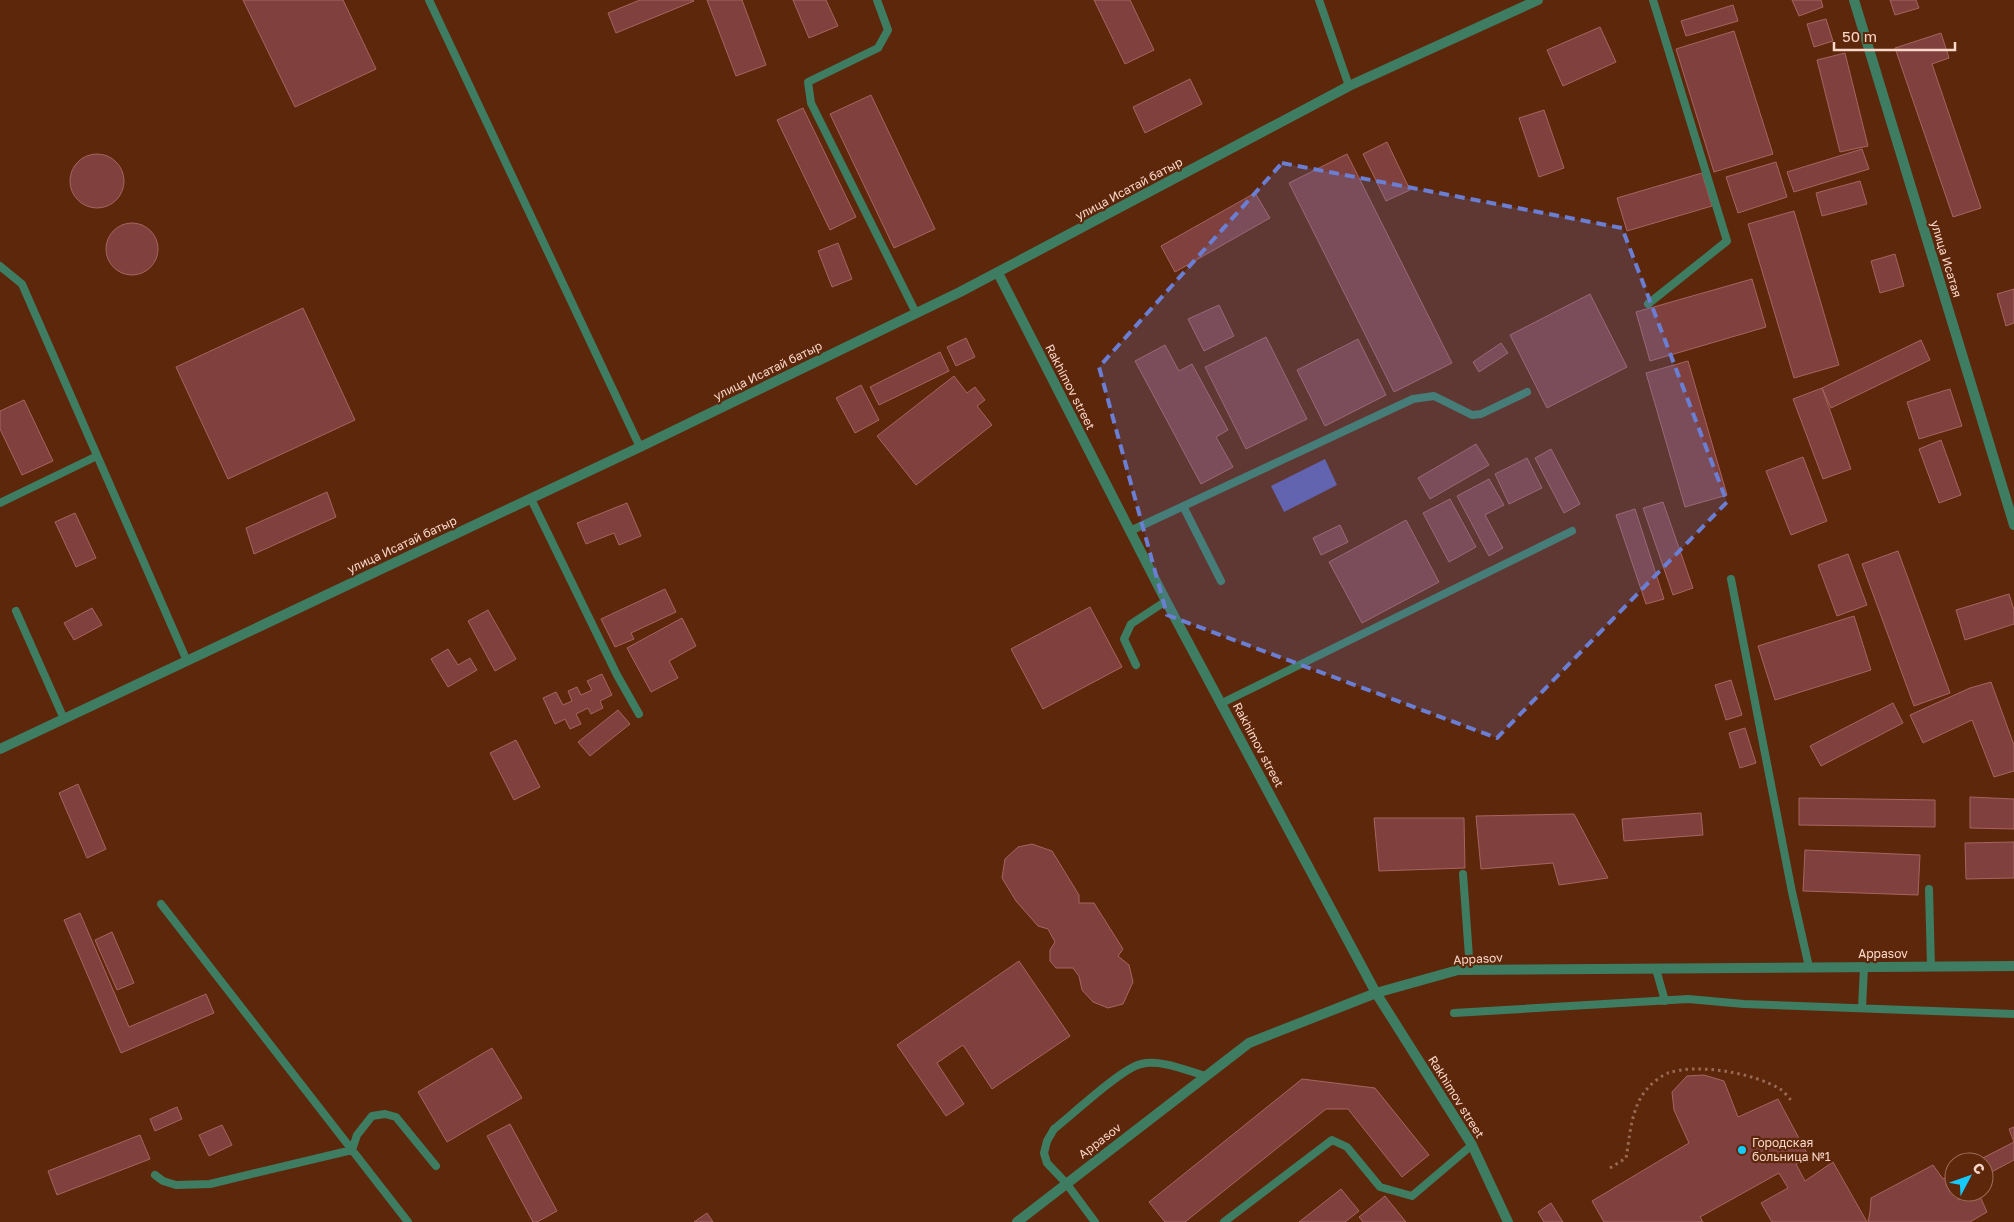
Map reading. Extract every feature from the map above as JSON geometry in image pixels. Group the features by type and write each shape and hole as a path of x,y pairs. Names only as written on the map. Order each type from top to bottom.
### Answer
{"street":[{"name":"улица Исатай батыр","path":"0,749 531,499 916,313 998,273 1350,86 1538,0"},
{"name":"улица Исатая","path":"1854,0 2012,512 2014,526"},
{"name":"Rakhimov street","path":"998,273 1166,601 1376,992 1472,1145 1508,1222"},
{"name":"Appasov","path":"1017,1222 1249,1043 1376,992 1458,970 2014,966"}],"lane":[{"path":"429,0 640,447"},
{"path":"877,0 888,30 878,48 808,82 811,103 916,313"},
{"path":"1319,0 1350,86"},
{"path":"1648,304 1727,241 1652,0"},
{"path":"0,266 22,284 187,661"},
{"path":"1130,531 1413,399 1434,396 1472,415 1481,414 1528,392"},
{"path":"0,503 97,456"},
{"path":"531,499 617,675 639,714"},
{"path":"1183,506 1221,581"},
{"path":"1222,703 1572,531"},
{"path":"1731,578 1790,883 1809,967"},
{"path":"1136,665 1124,639 1131,624 1166,601"},
{"path":"16,611 64,719"},
{"path":"1463,874 1470,970"},
{"path":"1929,889 1931,966"},
{"path":"161,904 408,1222"},
{"path":"1862,1008 1864,967"},
{"path":"1656,969 1665,1001"},
{"path":"1454,1013 1688,999 2014,1014"},
{"path":"1095,1222 1066,1183 1047,1163 1044,1154 1047,1141 1054,1129 1125,1072 1141,1064 1157,1063 1206,1076"},
{"path":"352,1150 357,1135 372,1116 385,1114 396,1117 436,1166"},
{"path":"1224,1222 1332,1140 1346,1147 1380,1187 1412,1196 1472,1145"},
{"path":"155,1175 163,1181 176,1185 210,1184 352,1150"}],"path":[{"path":"1610,1168 1626,1158 1634,1114 1646,1089 1667,1073 1700,1068 1732,1072 1782,1089 1791,1100"}],"highlighted area":[{"path":"1282,163 1622,228 1727,502 1497,738 1167,615 1099,367"}],"shaded area":[{"path":"1325,459 1337,485 1284,512 1271,486"}],"building":[{"path":"243,0 343,0 376,69 295,107"},
{"path":"640,0 694,1 616,33 608,13"},
{"path":"707,0 742,0 766,65 736,76"},
{"path":"793,0 826,0 838,26 809,38"},
{"path":"1094,0 1130,0 1154,50 1125,64"},
{"path":"1792,0 1821,0 1823,7 1799,16"},
{"path":"1890,0 1916,0 1919,8 1895,15"},
{"path":"1733,5 1738,21 1686,36 1681,21"},
{"path":"1826,19 1833,41 1814,47 1807,24"},
{"path":"1600,27 1616,62 1563,86 1547,50"},
{"path":"1734,31 1773,154 1714,172 1676,49"},
{"path":"1941,33 1949,58 1932,64 1981,208 1953,217 1895,48"},
{"path":"1845,53 1868,146 1840,152 1817,60"},
{"path":"1190,79 1202,104 1145,133 1133,107"},
{"path":"871,95 935,229 894,248 830,114"},
{"path":"803,108 856,217 830,230 777,120"},
{"path":"1544,110 1564,168 1539,177 1519,118"},
{"path":"1387,142 1410,190 1386,201 1363,154"},
{"path":"1862,149 1869,169 1794,192 1787,172"},
{"path":"97,154 107,156 116,162 122,171 124,181 122,191 116,200 107,206 97,208 87,206 78,200 72,191 70,181 72,171 78,162 87,156"},
{"path":"1347,154 1452,363 1394,392 1289,183"},
{"path":"1776,162 1787,197 1738,213 1726,177"},
{"path":"1702,173 1712,206 1627,231 1617,198"},
{"path":"1860,181 1867,204 1822,216 1816,193"},
{"path":"1255,193 1270,218 1175,272 1161,246"},
{"path":"1794,211 1839,365 1794,378 1748,224"},
{"path":"127,223 137,223 151,230 158,244 158,254 151,268 137,275 127,275 117,271 110,264 106,254 106,244 110,234 117,227"},
{"path":"838,243 852,279 832,287 818,251"},
{"path":"1895,254 1904,286 1880,293 1871,261"},
{"path":"1752,279 1766,327 1650,361 1636,312"},
{"path":"2014,289 2014,323 2006,326 1997,294"},
{"path":"1590,294 1627,367 1547,408 1510,335"},
{"path":"1219,305 1234,336 1204,351 1188,319"},
{"path":"303,308 355,420 228,479 176,367"},
{"path":"1266,337 1307,419 1246,449 1205,367"},
{"path":"966,338 975,357 956,366 947,347"},
{"path":"1358,339 1386,395 1325,426 1297,370"},
{"path":"1921,340 1930,360 1831,408 1822,388"},
{"path":"1501,343 1508,353 1479,372 1473,362"},
{"path":"1165,345 1179,371 1192,364 1228,430 1216,437 1233,467 1201,484 1135,361"},
{"path":"940,352 949,371 879,405 870,387"},
{"path":"1688,361 1727,495 1685,507 1646,373"},
{"path":"954,376 967,393 975,387 985,400 977,406 992,425 916,485 877,436"},
{"path":"861,385 879,420 855,433 836,398"},
{"path":"1822,388 1851,469 1823,479 1793,399"},
{"path":"1950,389 1962,426 1919,439 1907,402"},
{"path":"24,400 53,461 22,475 0,429 0,411"},
{"path":"1941,440 1961,495 1939,503 1919,449"},
{"path":"1476,444 1489,465 1430,499 1418,478"},
{"path":"1551,449 1580,504 1564,513 1535,458"},
{"path":"1803,457 1827,521 1791,535 1766,471"},
{"path":"1527,458 1542,488 1509,504 1495,474"},
{"path":"1489,479 1504,505 1485,515 1503,548 1489,556 1457,496"},
{"path":"327,492 336,517 254,554 246,528"},
{"path":"1450,499 1476,547 1449,562 1423,513"},
{"path":"1663,502 1693,588 1673,595 1643,508"},
{"path":"627,503 641,536 619,545 614,533 586,544 577,523"},
{"path":"1635,509 1664,599 1646,604 1616,515"},
{"path":"75,513 96,558 76,567 55,522"},
{"path":"1406,520 1439,582 1362,623 1329,562"},
{"path":"1340,525 1348,542 1321,555 1313,538"},
{"path":"1898,551 1950,693 1914,706 1862,564"},
{"path":"1848,554 1867,605 1837,616 1818,565"},
{"path":"665,589 676,612 631,633 634,639 615,647 601,619"},
{"path":"2009,594 2014,610 2014,624 1965,640 1956,610"},
{"path":"1090,607 1122,667 1043,709 1011,649"},
{"path":"92,608 102,625 74,640 64,623"},
{"path":"488,610 516,659 495,671 468,621"},
{"path":"1854,616 1871,670 1775,700 1758,646"},
{"path":"682,618 696,646 669,661 678,678 651,692 627,648"},
{"path":"448,649 458,665 470,658 477,670 448,687 431,659"},
{"path":"602,674 612,695 600,701 603,708 591,714 588,708 576,714 581,724 570,729 565,719 555,724 543,698 556,692 563,705 572,701 568,691 577,687 581,695 592,690 587,681"},
{"path":"1731,680 1742,715 1726,720 1715,685"},
{"path":"1991,682 2014,745 2014,771 1994,777 1972,720 1923,743 1910,715 1970,688"},
{"path":"1893,703 1903,723 1821,766 1810,746"},
{"path":"618,710 630,724 590,756 578,742"},
{"path":"1745,728 1756,763 1740,768 1729,733"},
{"path":"516,740 540,787 514,800 490,753"},
{"path":"78,784 106,849 87,858 59,793"},
{"path":"1970,797 2014,799 2014,829 1970,828"},
{"path":"1799,798 1935,800 1935,827 1799,825"},
{"path":"1701,813 1703,835 1624,841 1622,819"},
{"path":"1574,814 1608,878 1559,885 1553,863 1481,869 1476,816"},
{"path":"1374,818 1464,818 1465,868 1379,871"},
{"path":"2014,842 2014,878 1966,879 1965,843"},
{"path":"1032,844 1052,851 1079,895 1079,903 1094,903 1123,949 1118,956 1129,965 1133,982 1123,1004 1108,1008 1093,1002 1082,990 1079,976 1073,968 1056,968 1050,961 1050,950 1055,942 1048,929 1038,926 1016,901 1002,878 1005,859 1018,847"},
{"path":"1805,850 1920,855 1918,895 1803,891"},
{"path":"80,913 129,1027 206,994 214,1013 121,1053 64,920"},
{"path":"112,932 134,983 117,990 95,940"},
{"path":"1019,961 1070,1036 992,1089 963,1045 937,1063 964,1104 946,1116 897,1045"},
{"path":"492,1048 522,1098 447,1142 418,1092"},
{"name":"Городская больница №1","path":"1704,1075 1724,1081 1738,1117 1778,1099 1809,1157 1796,1164 1805,1181 1833,1162 1867,1222 1772,1222 1761,1203 1788,1188 1779,1173 1700,1217 1703,1222 1604,1222 1592,1201 1689,1143 1674,1110 1672,1092 1687,1076"},
{"path":"1302,1079 1375,1088 1429,1155 1402,1177 1348,1109 1326,1109 1185,1222 1165,1222 1149,1202"},
{"path":"177,1107 182,1119 155,1131 150,1119"},
{"path":"510,1124 557,1211 537,1222 533,1222 487,1136"},
{"path":"222,1125 232,1145 209,1156 199,1135"},
{"path":"2014,1127 2014,1142 2009,1129"},
{"path":"140,1135 150,1159 57,1195 48,1171"},
{"path":"2014,1142 2014,1160 1994,1171 1994,1152"},
{"path":"1933,1165 1944,1178 1944,1202 1982,1202 1987,1212 1970,1222 1868,1222 1871,1198"},
{"path":"1341,1189 1359,1211 1345,1222 1299,1222"},
{"path":"1385,1196 1406,1222 1363,1222 1359,1217"},
{"path":"1551,1203 1563,1222 1544,1222 1538,1212"},
{"path":"707,1213 713,1222 694,1222"}],"place":[{"name":"Городская больница №1","path":"1742,1150"}]}
